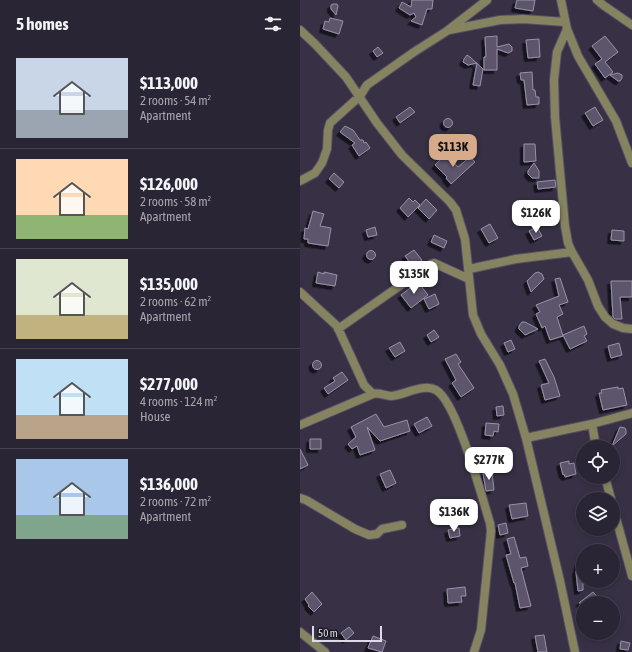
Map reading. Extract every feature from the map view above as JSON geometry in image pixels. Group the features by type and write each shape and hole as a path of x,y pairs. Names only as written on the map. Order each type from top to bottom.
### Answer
{"street":[{"path":"301,183 315,173 322,163 327,149 330,123 360,96 374,79 447,30 487,0"},
{"path":"561,0 566,25 578,56 616,121 632,162"},
{"path":"597,0 632,25"},
{"path":"447,30 500,20 523,19 566,25"},
{"path":"566,25 557,52 554,80 555,117 565,226 568,243 588,280 598,306 605,317 613,324 632,329"},
{"path":"300,30 346,77 377,123 402,155 454,206 464,240 469,269 471,302 476,324 500,365 513,394 526,438 560,581 575,652"},
{"path":"469,269 516,259 572,252"},
{"path":"338,328 431,264 434,263 469,279"},
{"path":"300,292 334,322 364,385 373,394"},
{"path":"300,425 376,393 385,396 393,396 426,388 432,388 438,391 446,400 458,425 490,523 481,630 474,652"},
{"path":"526,438 592,424 632,413"},
{"path":"592,424 595,440"},
{"path":"300,498 306,500 355,529 369,535 377,534 382,529 402,525"},
{"path":"620,532 632,576"},
{"path":"300,632 325,652"}],"building":[{"path":"412,0 433,0 432,9 427,9 422,25 411,21 416,17 414,13 410,15 399,8 402,2 411,7"},
{"path":"517,0 535,0 533,11 515,8"},
{"path":"337,4 338,6 336,15 331,9 331,5"},
{"path":"330,18 343,21 339,34 323,29 325,21 329,22"},
{"path":"497,36 497,47 509,44 512,47 512,51 508,53 497,49 497,70 484,70 484,57 486,57 485,37"},
{"path":"605,36 618,52 605,62 613,72 605,78 595,64 602,59 592,46"},
{"path":"539,39 540,57 528,58 526,40"},
{"path":"378,47 383,53 377,57 373,51"},
{"path":"467,55 477,63 468,65 463,62"},
{"path":"477,63 483,69 480,86 473,85"},
{"path":"532,72 533,90 535,90 536,97 539,97 539,104 527,105 524,80 521,80 520,73"},
{"path":"618,73 622,75 620,81 610,75"},
{"path":"410,107 415,112 400,123 396,117"},
{"path":"595,107 603,120 593,126 585,113"},
{"path":"446,119 450,119 452,123 450,127 446,127 444,125 444,121"},
{"path":"345,126 353,130 360,140 363,140 364,143 366,142 370,148 359,156 352,145 355,143 340,132"},
{"path":"524,144 535,144 536,161 524,162"},
{"path":"446,154 458,167 470,157 475,162 451,184 446,178 447,177 435,165"},
{"path":"534,163 539,171 539,178 532,178 528,174 528,171"},
{"path":"334,173 344,182 339,188 329,179"},
{"path":"555,180 556,187 538,189 537,182"},
{"path":"409,198 413,202 415,200 420,205 408,217 400,208"},
{"path":"426,199 437,210 429,219 418,208"},
{"path":"553,204 555,216 552,217 554,217 554,219 529,222 527,218 529,214 540,214 539,206"},
{"path":"313,211 324,214 320,226 331,228 328,246 308,243 308,239 304,239 305,228 308,229"},
{"path":"490,224 498,238 489,243 481,229"},
{"path":"375,227 377,235 368,237 366,230"},
{"path":"537,227 542,236 534,240 529,231"},
{"path":"612,230 624,231 624,241 611,240"},
{"path":"434,235 447,241 444,248 431,242"},
{"path":"371,250 376,255 371,260 366,255"},
{"path":"414,250 422,260 413,267 405,256"},
{"path":"318,272 337,275 335,286 316,283"},
{"path":"538,272 542,274 544,279 531,292 527,281"},
{"path":"560,278 568,302 559,305 563,314 557,317 563,336 550,340 545,326 542,328 536,314 540,312 536,305 559,296 555,279"},
{"path":"611,281 632,281 632,297 620,297 622,319 615,319 613,317"},
{"path":"418,282 428,295 411,308 401,295"},
{"path":"435,294 439,304 429,309 424,299"},
{"path":"522,322 525,322 538,329 525,335 519,329"},
{"path":"584,326 587,334 584,336 587,341 570,349 563,335"},
{"path":"434,330 439,337 431,342 427,335"},
{"path":"511,340 515,349 508,352 504,343"},
{"path":"400,342 405,351 395,357 389,348"},
{"path":"619,343 622,355 611,358 608,346"},
{"path":"456,354 461,362 458,364 474,388 461,397 452,383 456,380 445,359"},
{"path":"545,359 554,377 560,396 545,400 541,385 549,383 539,361"},
{"path":"315,361 319,361 321,365 319,369 315,369 313,367 313,363"},
{"path":"342,372 348,380 328,394 324,388 335,381 333,378"},
{"path":"618,387 618,389 623,388 627,405 603,410 599,393 602,393 601,390"},
{"path":"503,406 504,415 497,416 496,407"},
{"path":"376,414 384,427 407,420 410,431 380,441 367,427 375,450 360,455 357,446 352,449 348,444 356,437 351,427"},
{"path":"427,417 432,426 419,433 414,424"},
{"path":"486,423 499,424 498,432 494,431 493,436 485,435"},
{"path":"620,427 625,428 626,434 619,440 615,440"},
{"path":"310,439 321,439 321,449 310,449"},
{"path":"300,449 308,465 300,469"},
{"path":"500,456 501,463 493,464 492,457"},
{"path":"569,461 569,464 574,463 576,474 565,477 564,474 563,475 560,463"},
{"path":"390,470 396,483 386,488 380,474"},
{"path":"492,472 494,490 486,491 483,473"},
{"path":"526,503 528,516 512,519 509,505"},
{"path":"449,505 458,505 459,513 449,514"},
{"path":"506,523 508,533 500,535 498,525"},
{"path":"459,528 460,536 450,538 448,530"},
{"path":"514,537 520,558 526,557 528,566 521,568 531,606 520,608 515,583 506,555 511,554 507,539"},
{"path":"465,587 466,596 461,596 462,602 448,603 447,589"},
{"path":"578,588 583,588 583,590 578,591"},
{"path":"312,592 322,604 314,612 308,606 309,605 305,599"},
{"path":"593,592 597,596 588,596"},
{"path":"349,627 354,633 346,640 341,633"},
{"path":"544,635 547,652 538,652 535,636"},
{"path":"373,636 386,641 382,652 368,648"},
{"path":"621,641 630,643 628,650 620,649"}]}
